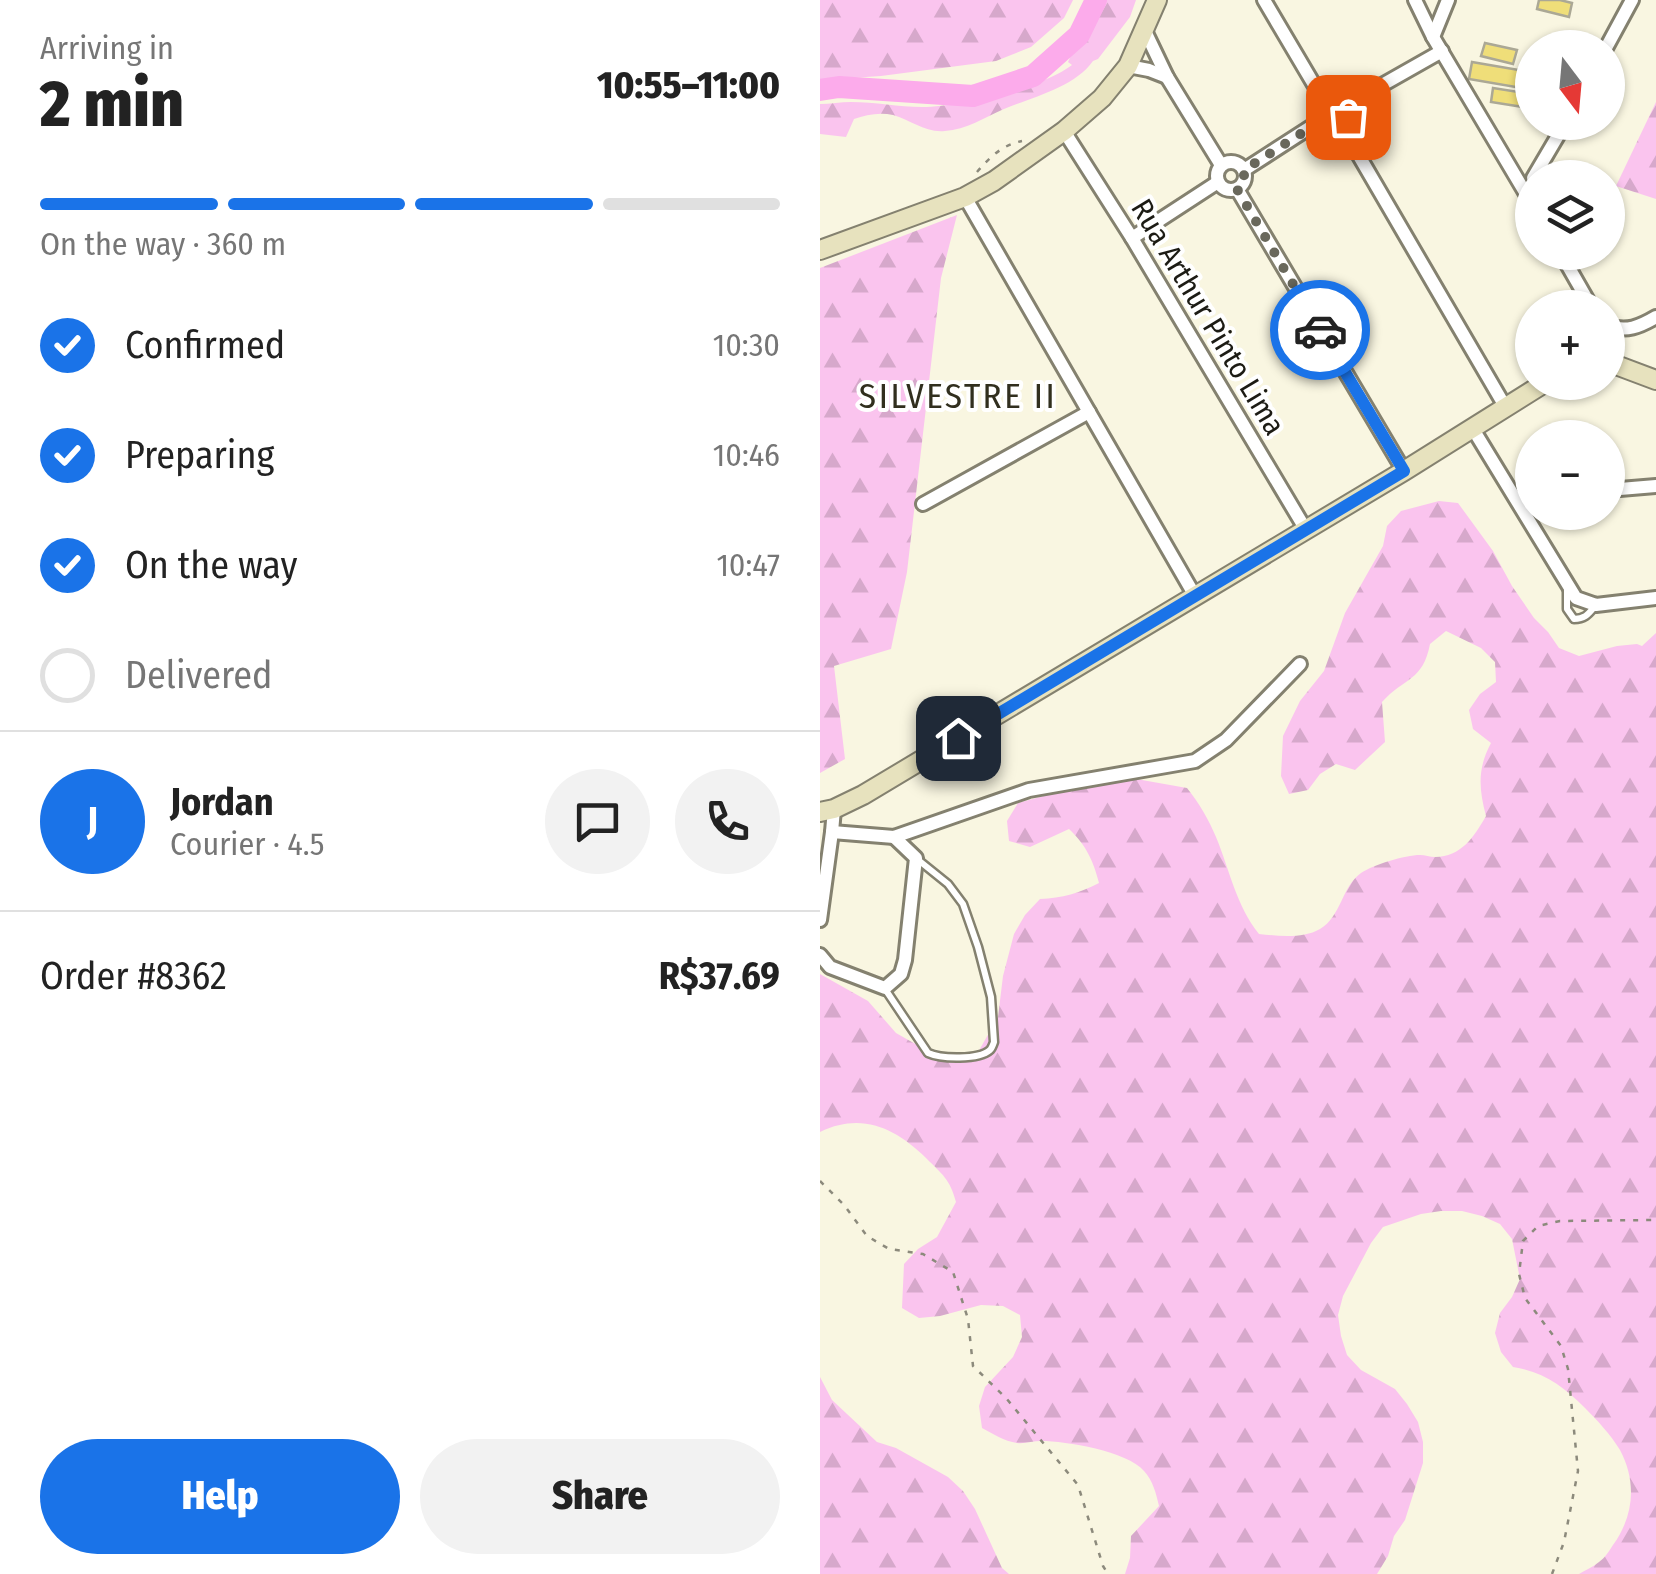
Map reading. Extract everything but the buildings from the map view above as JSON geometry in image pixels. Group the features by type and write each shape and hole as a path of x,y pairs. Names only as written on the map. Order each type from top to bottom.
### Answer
{"street":[{"path":"820,250 965,197 1064,131 1102,98 1128,66 1157,0"},
{"path":"1244,170 1325,112 1332,102 1345,106 1348,117 1341,126 1328,124 1325,112 1264,0"},
{"path":"1415,0 1433,37 1515,163"},
{"path":"1433,37 1448,0"},
{"path":"1616,30 1632,0"},
{"path":"1145,31 1167,78 1221,165"},
{"path":"1345,106 1442,51"},
{"path":"1128,66 1167,78"},
{"path":"1341,126 1506,408"},
{"name":"Rua Arthur Pinto Lima","path":"1064,131 1306,530"},
{"path":"1236,162 1244,170 1244,181 1237,189 1226,190 1218,182 1221,165 1236,162"},
{"path":"1132,238 1218,182"},
{"path":"1237,189 1404,471"},
{"path":"965,197 1195,596"},
{"path":"1625,328 1639,328 1656,317"},
{"path":"1625,368 1656,380"},
{"path":"820,920 832,832 827,811 863,795 1518,400"},
{"path":"924,504 1089,412"},
{"path":"1473,429 1515,489"},
{"path":"1625,489 1656,486"},
{"path":"1538,530 1576,598 1590,603 1656,598"},
{"path":"832,832 894,837 1029,790 1195,762 1226,740 1300,664"},
{"path":"820,955 830,967 884,988 901,974 916,858 894,837"}],"lane":[{"path":"884,988 928,1053 936,1057 967,1057 992,1048 991,997 963,904 948,884 916,858"}],"path":[{"path":"974,177 990,156 1012,143 1028,140"},
{"path":"820,1180 867,1236 889,1248 923,1254 952,1272 968,1319 973,1366 1006,1398 1078,1485 1108,1574"},
{"path":"1552,1574 1564,1542 1578,1471 1568,1369 1561,1346 1525,1298 1520,1274 1523,1241 1538,1226 1560,1221 1656,1220"}],"green space":[{"path":"820,0 1073,0 1064,18 1031,47 996,61 820,80"},
{"path":"1097,0 1136,0 1130,17 1098,59 1076,78 1053,90 953,130 931,130 893,115 878,114 854,119 846,137 820,134 820,104 938,106 1000,94 1059,73 1072,65 1068,62"},
{"path":"1656,102 1656,199 1625,189 1625,167"},
{"path":"957,215 941,278 907,572 891,649 834,666 845,759 820,773 820,268"},
{"path":"1439,501 1458,503 1534,618 1559,648 1579,656 1617,646 1642,646 1656,633 1656,1574 1579,1574 1605,1556 1625,1522 1631,1486 1625,1462 1608,1433 1569,1393 1544,1376 1513,1367 1501,1352 1495,1333 1500,1313 1520,1279 1512,1239 1500,1224 1482,1216 1441,1211 1383,1227 1343,1296 1338,1315 1347,1355 1361,1370 1395,1389 1418,1422 1423,1442 1423,1463 1405,1520 1377,1574 1125,1574 1131,1536 1159,1506 1144,1471 1124,1458 1096,1448 1052,1441 1017,1443 982,1428 979,1406 985,1387 1013,1357 1022,1337 1020,1315 1003,1306 981,1305 919,1318 902,1308 904,1264 937,1237 956,1202 941,1173 890,1131 850,1123 820,1132 820,974 868,1001 896,1033 933,1054 955,1060 977,1054 998,1017 1014,934 1025,915 1040,899 1071,894 1099,883 1088,853 1069,829 1030,847 1009,841 1007,821 1018,803 1125,777 1187,788 1210,824 1239,900 1259,934 1290,936 1313,932 1327,924 1355,879 1366,870 1406,857 1444,856 1459,850 1486,816 1481,779 1491,743 1473,729 1469,710 1480,694 1496,682 1495,662 1481,648 1446,631 1430,644 1418,672 1382,702 1385,742 1355,770 1336,764 1320,774 1308,790 1289,794 1281,776 1283,736 1300,701 1324,671 1345,613 1383,546 1387,526 1401,511"},
{"path":"820,1377 832,1400 877,1442 896,1448 948,1477 963,1491 1002,1568 1009,1574 820,1574"}],"waterway":[{"path":"820,90 839,87 973,96 1033,76 1079,35 1096,0"}],"way so far":[{"path":"1320,330 1237,189 1244,181 1244,170 1324,119 1334,127 1341,126 1348,117"}],"district":[{"name":"SILVESTRE II","path":"958,396"}],"route":[{"path":"958,738 1404,471 1320,330"}]}
